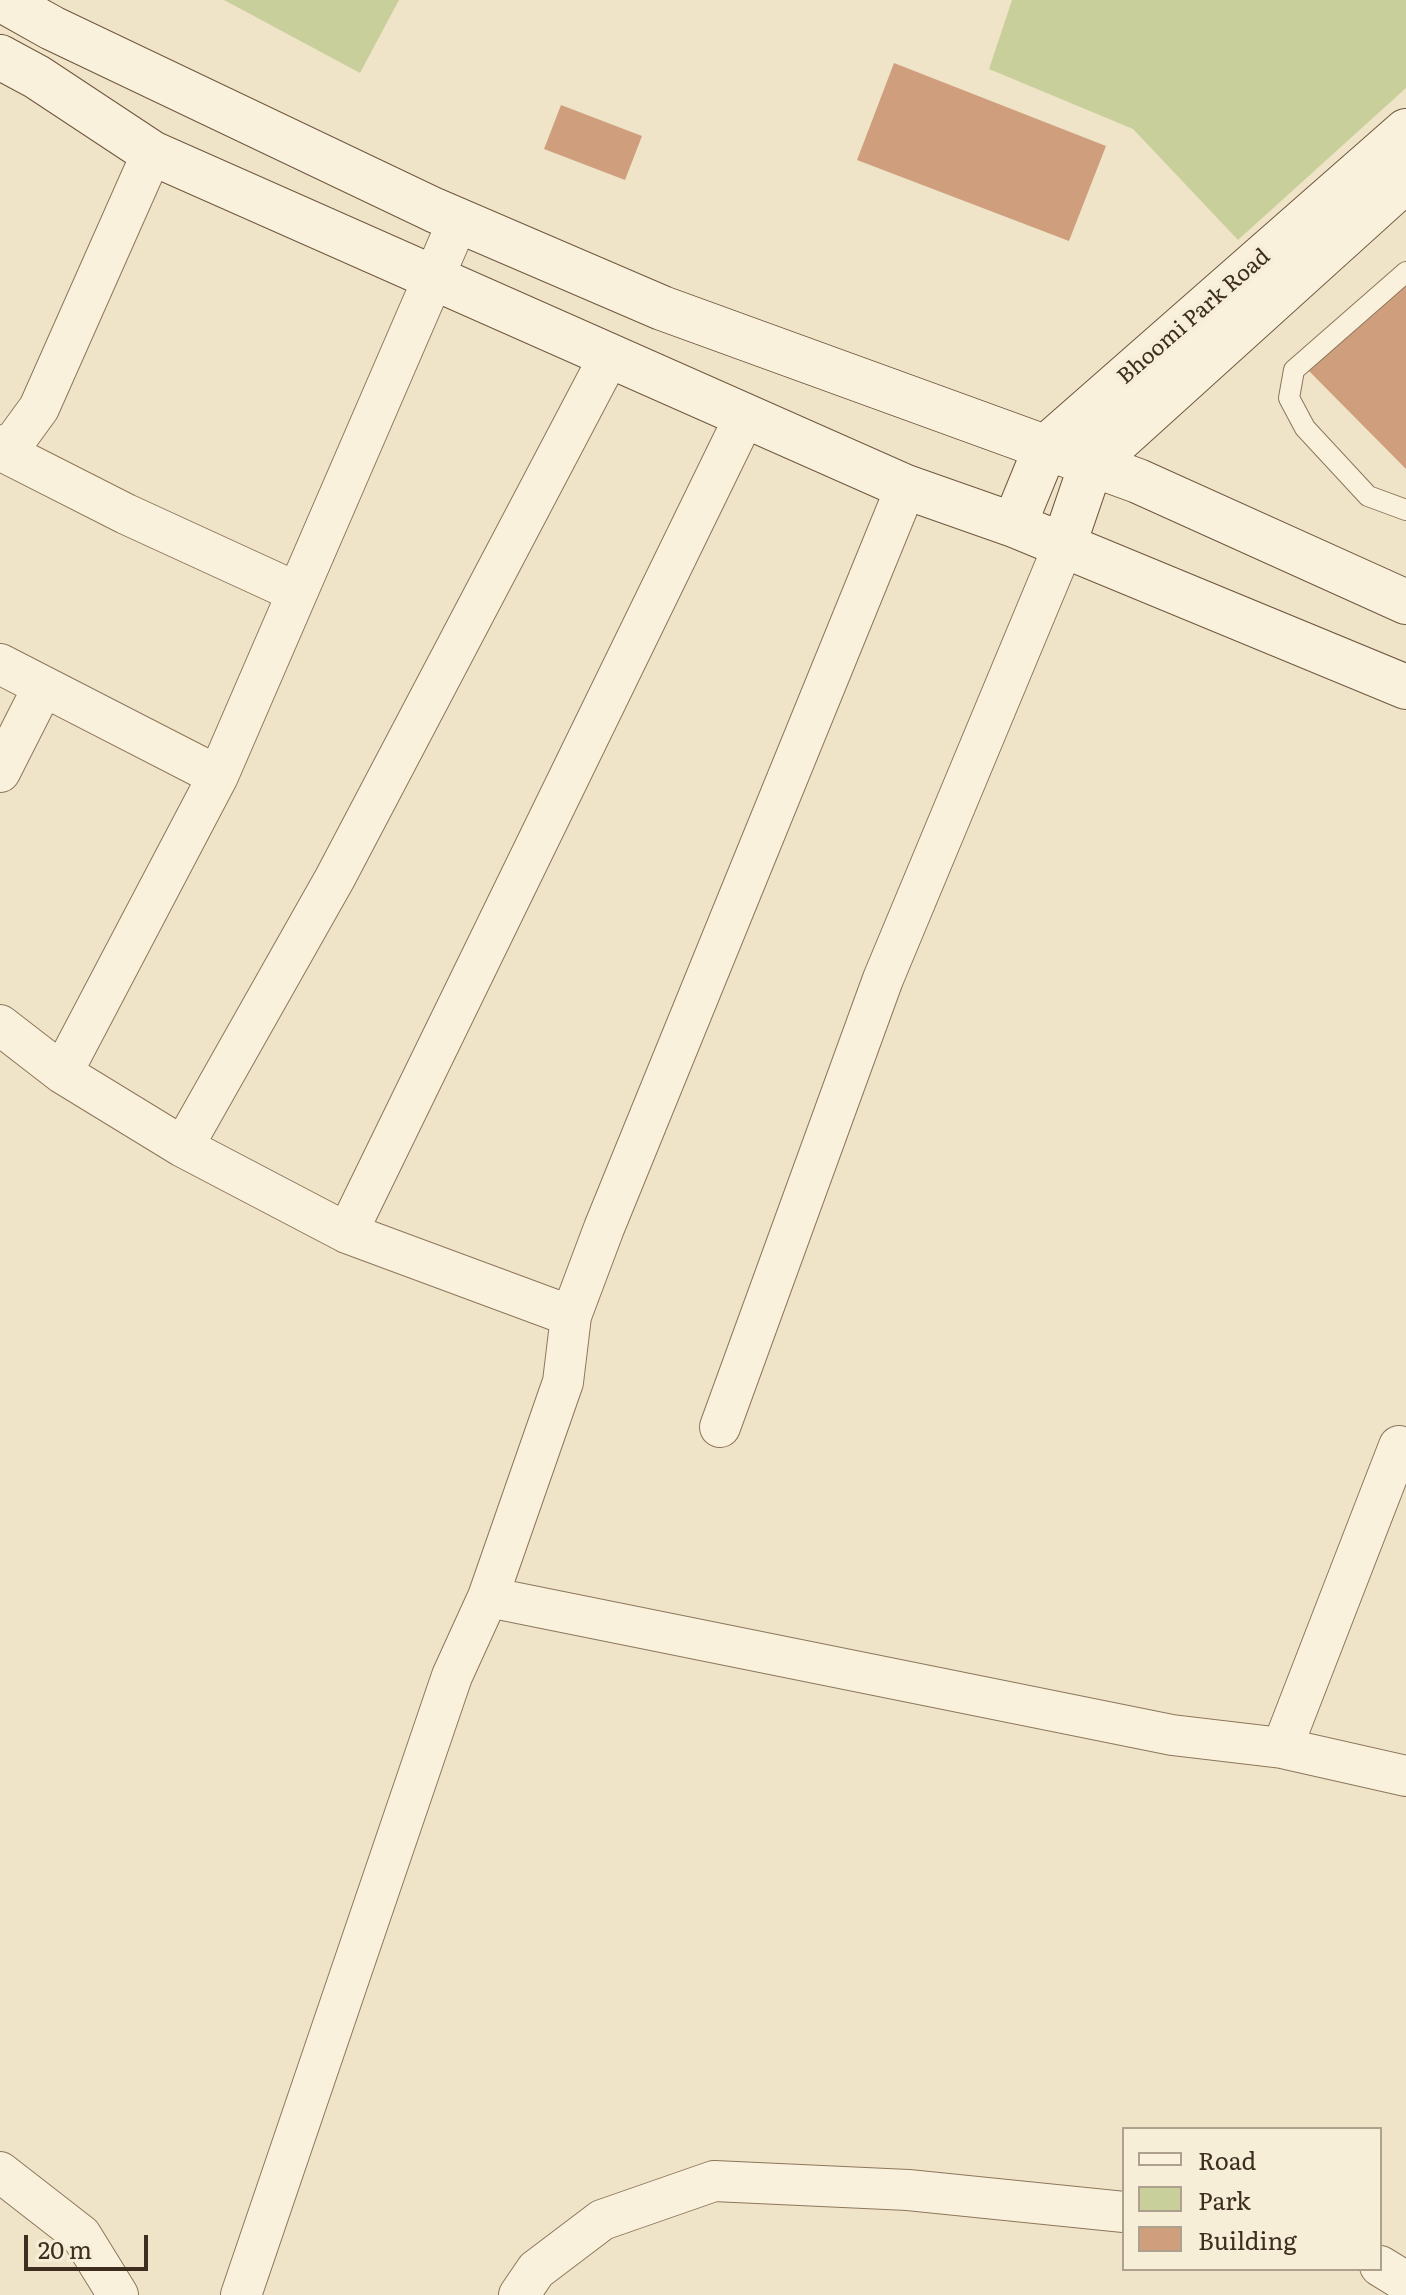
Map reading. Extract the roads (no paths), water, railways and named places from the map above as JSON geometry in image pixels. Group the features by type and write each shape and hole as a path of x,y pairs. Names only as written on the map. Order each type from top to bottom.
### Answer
{"main road":[{"path":"2,0 52,28 458,221 662,308 1138,481 1406,602"},
{"path":"0,57 37,77 152,153 436,277 744,418 906,487 1014,525 1406,687"},
{"name":"Bhoomi Park Road","path":"1063,547 1091,465 1241,302 1406,131"},
{"path":"282,210 306,150"},
{"name":"Bhoomi Park Road","path":"1014,525 1046,447 1406,180"}],"street":[{"path":"0,449 15,441 39,408 152,153"},
{"path":"62,1073 218,776 458,221"},
{"path":"183,1147 335,878 610,355"},
{"path":"347,1233 744,418"},
{"path":"0,449 126,514 296,592"},
{"path":"241,2295 452,1676 488,1597 563,1382 571,1316 906,487"},
{"path":"720,1427 883,979 1063,547"},
{"path":"0,664 218,776"},
{"path":"0,772 43,687"},
{"path":"0,1025 62,1073 183,1147 347,1233 571,1316"},
{"path":"1282,1748 1404,1441"},
{"path":"488,1597 1172,1735 1282,1748 1406,1776"},
{"path":"0,2172 81,2235 118,2295"},
{"path":"519,2295 536,2270 602,2220 714,2181 908,2190 1122,2212"},
{"path":"1382,2267 1406,2282"}],"lane":[{"path":"1406,272 1294,370 1289,398 1305,428 1368,496 1406,510"}]}
